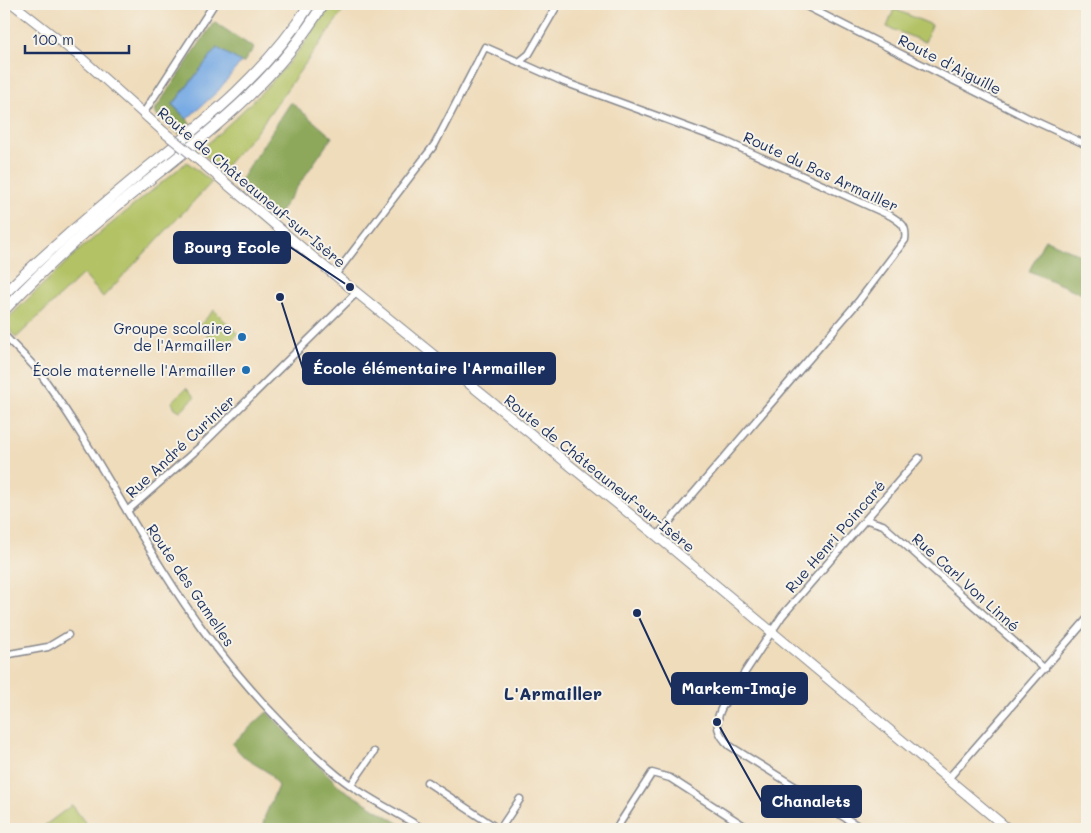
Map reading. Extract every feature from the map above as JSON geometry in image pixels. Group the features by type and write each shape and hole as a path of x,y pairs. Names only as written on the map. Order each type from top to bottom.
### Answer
{"highway":[{"path":"4,294 77,225 198,127 261,69 284,42 310,4"},
{"path":"4,310 90,229 211,132 253,92 288,54 323,4"}],"main road":[{"name":"Route de Châteauneuf-sur-Isère","path":"13,4 79,56 165,133 356,293 657,536 947,780 997,826 1008,829"}],"street":[{"path":"143,114 214,4"},
{"path":"335,275 435,144 484,47 519,62 529,54 558,4"},
{"name":"Route d'Aiguille","path":"802,4 1026,117 1087,145"},
{"name":"Route du Bas Armailler","path":"519,62 564,82 725,141 891,216 903,223 907,230 905,240 858,302 657,536"},
{"name":"Rue André Curinier","path":"127,511 201,446 356,293"},
{"name":"Route des Gamelles","path":"4,335 41,375 206,634 249,687 280,721 324,764 351,785 423,829"},
{"name":"Rue Henri Poincaré","path":"863,829 730,746 720,735 717,722 722,707 782,616 919,458"},
{"name":"Rue Carl Von Linné","path":"867,520 882,525 1045,669"},
{"path":"947,780 1087,619"},
{"path":"4,655 48,648 68,635"},
{"path":"351,785 374,752"},
{"path":"616,829 652,773 670,778 749,829"},
{"path":"427,782 499,829 520,799"}],"green space":[{"path":"331,4 348,4 257,131 222,170 200,151 287,65 303,46"},
{"path":"894,9 932,25 925,42 887,27"},
{"path":"214,22 254,48 243,63 217,48 172,105 190,124 179,134 157,116 155,110"},
{"path":"291,102 332,137 275,219 237,185"},
{"path":"187,162 212,182 103,297 83,274 16,338 4,322 78,251"},
{"path":"1045,239 1087,258 1087,296 1029,271"},
{"path":"214,310 238,334 223,349 199,326"},
{"path":"186,388 195,397 180,411 175,408 172,402"},
{"path":"267,712 341,788 405,827 403,829 262,829 265,816 278,786 269,773 245,758 232,744"},
{"path":"72,805 90,829 40,829"}],"water":[{"path":"217,48 241,62 218,91 187,119 173,105"}],"place":[{"name":"Bourg Ecole","path":"350,287"},
{"name":"École élémentaire l'Armailler","path":"280,297"},
{"name":"Groupe scolaire de l'Armailler","path":"242,337"},
{"name":"École maternelle l'Armailler","path":"246,370"},
{"name":"Markem-Imaje","path":"637,613"},
{"name":"Chanalets","path":"717,722"}],"district":[{"name":"L'Armailler","path":"553,693"}]}
